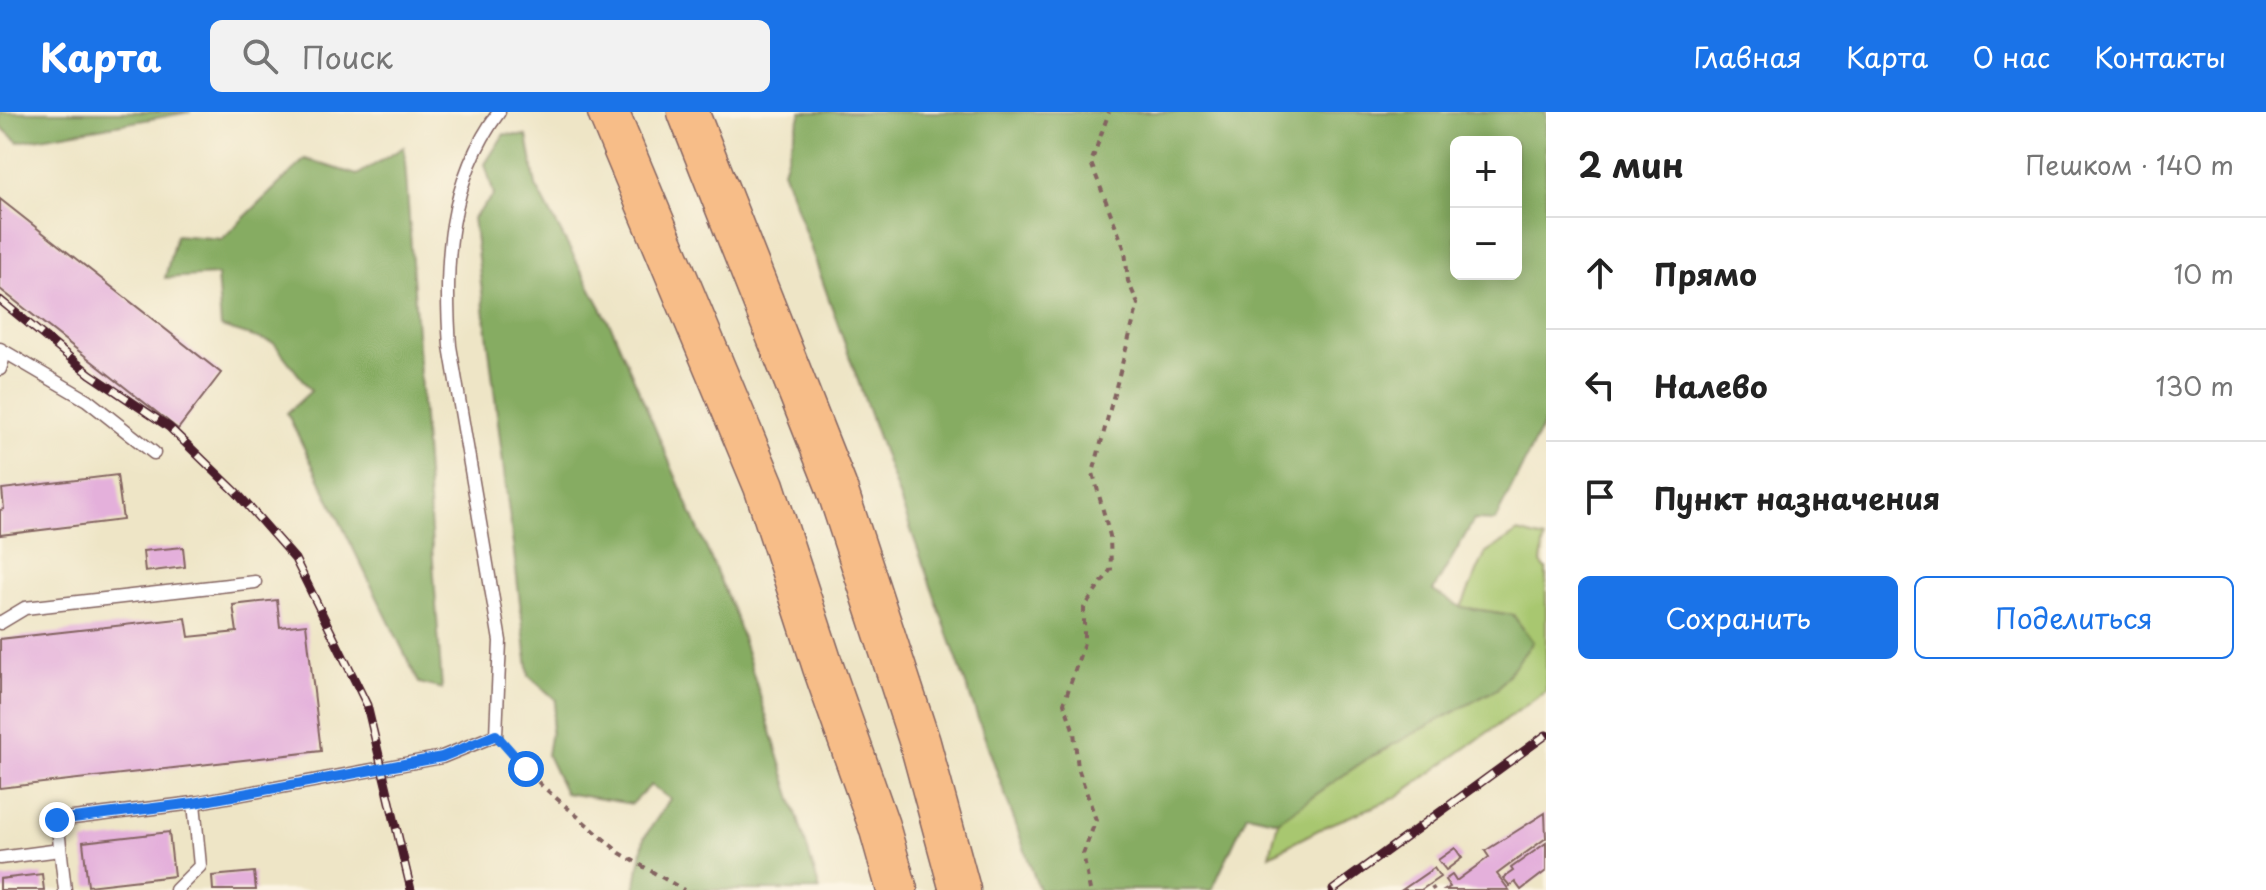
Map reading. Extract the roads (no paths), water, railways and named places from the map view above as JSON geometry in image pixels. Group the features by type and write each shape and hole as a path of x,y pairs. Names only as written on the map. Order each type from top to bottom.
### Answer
{"main road":[{"path":"608,112 764,486 879,826 897,890"},
{"path":"688,112 836,486 920,743 960,890"}],"lane":[{"path":"65,890 57,820 194,803 442,757 496,735 500,641 450,346 447,311 455,204 470,159 499,112"},
{"path":"0,369 3,351 87,400 154,453"},
{"path":"0,623 25,608 255,582"},
{"path":"176,890 200,866 194,803"},
{"path":"0,858 60,850"}],"railway":[{"path":"0,300 90,374 169,427 236,492 295,559 367,705 411,890"},
{"path":"1333,890 1546,735"}]}
